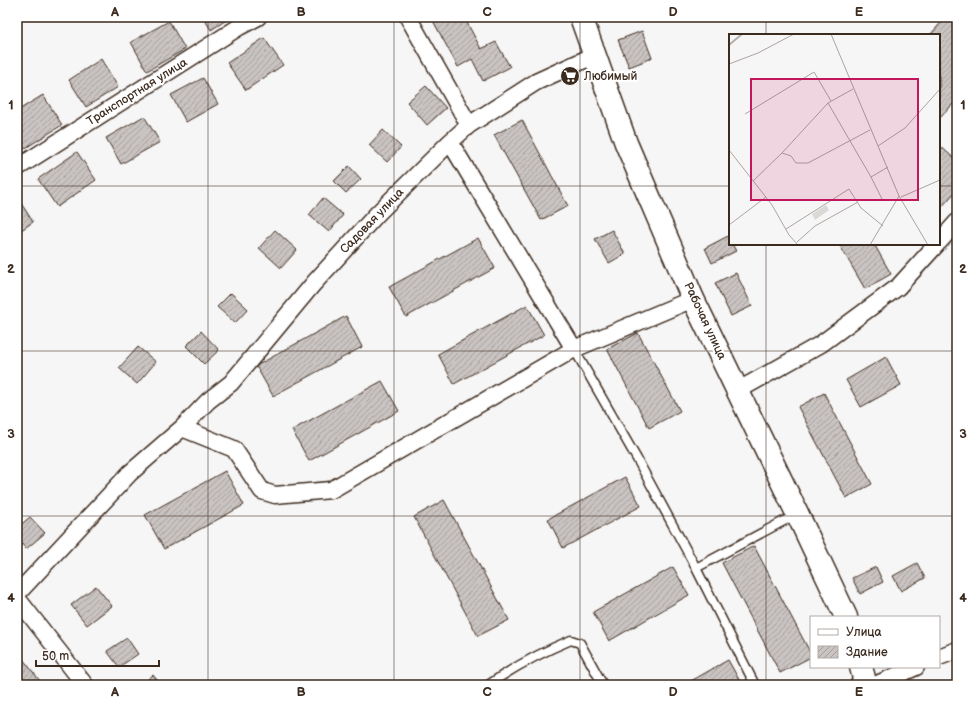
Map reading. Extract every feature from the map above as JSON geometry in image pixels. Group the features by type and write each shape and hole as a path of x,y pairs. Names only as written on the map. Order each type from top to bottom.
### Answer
{"main road":[{"name":"Рабочая улица","path":"581,17 626,143 693,299 798,513 846,616"}],"street":[{"name":"Транспортная улица","path":"17,168 232,31 258,17"},
{"path":"408,17 469,125"},
{"name":"Садовая улица","path":"17,594 130,473 182,428 208,401 231,383 314,283 372,219 450,142 469,125 536,82 595,55"},
{"path":"450,142 574,349"},
{"path":"940,241 957,222"},
{"path":"737,391 827,340 898,287 936,245"},
{"path":"182,428 234,448 262,491 275,495 331,490 574,349 693,299"},
{"path":"17,598 84,685"},
{"path":"940,657 957,650"},
{"path":"867,680 912,668"}],"lane":[{"path":"574,349 637,459 696,568 755,685"},
{"path":"696,568 798,513"},
{"path":"488,685 523,663 547,650 571,640 580,643 603,685"}],"building":[{"path":"203,17 231,17 211,30"},
{"path":"431,17 464,17 481,49 496,42 510,67 483,81 472,59 458,67"},
{"path":"946,17 957,17 957,100 940,118 940,34 931,34"},
{"path":"169,21 185,49 147,71 131,42"},
{"path":"642,31 652,58 629,67 618,40"},
{"path":"264,38 283,65 246,90 227,63"},
{"path":"101,59 118,87 86,107 69,80"},
{"path":"203,78 218,104 186,122 171,95"},
{"path":"426,86 446,108 427,125 407,102"},
{"path":"43,95 62,125 24,149 17,137 17,111"},
{"path":"144,116 160,142 121,164 106,138"},
{"path":"522,120 568,206 541,220 494,135"},
{"path":"383,130 401,147 387,162 369,145"},
{"path":"940,146 957,161 957,190 940,209"},
{"path":"77,152 96,180 57,207 38,179"},
{"path":"349,166 361,179 346,193 334,181"},
{"path":"17,197 33,222 17,233"},
{"path":"323,198 343,215 329,232 309,215"},
{"path":"275,230 297,250 281,268 259,248"},
{"path":"612,230 625,254 609,263 595,239"},
{"path":"728,236 729,245 733,245 736,251 712,263 705,248"},
{"path":"478,238 495,268 406,317 389,287"},
{"path":"840,245 875,245 891,274 865,289"},
{"path":"736,273 752,306 731,316 715,283"},
{"path":"231,293 248,309 235,323 217,307"},
{"path":"527,305 544,335 454,384 438,354"},
{"path":"346,316 362,347 273,396 256,366"},
{"path":"201,331 219,350 204,364 186,346"},
{"path":"638,333 680,411 649,428 607,349"},
{"path":"138,347 156,362 137,384 119,368"},
{"path":"886,357 901,385 861,407 846,380"},
{"path":"382,381 399,411 309,461 292,430"},
{"path":"824,393 872,484 846,498 798,407"},
{"path":"225,471 244,505 164,549 145,515"},
{"path":"625,477 641,506 563,548 548,519"},
{"path":"444,500 509,620 478,636 414,517"},
{"path":"30,517 45,533 26,549 17,538 17,528"},
{"path":"754,546 810,652 810,658 780,673 722,563"},
{"path":"917,563 925,578 901,591 893,576"},
{"path":"673,567 689,595 609,641 593,612"},
{"path":"876,567 883,582 860,594 852,578"},
{"path":"96,586 112,606 87,625 71,605"},
{"path":"127,638 138,654 119,667 107,651"},
{"path":"23,659 40,681 35,685 17,685 17,664"},
{"path":"728,660 742,685 684,685"},
{"path":"153,675 161,685 141,685"}],"place":[{"name":"Любимый","path":"570,76"}]}
